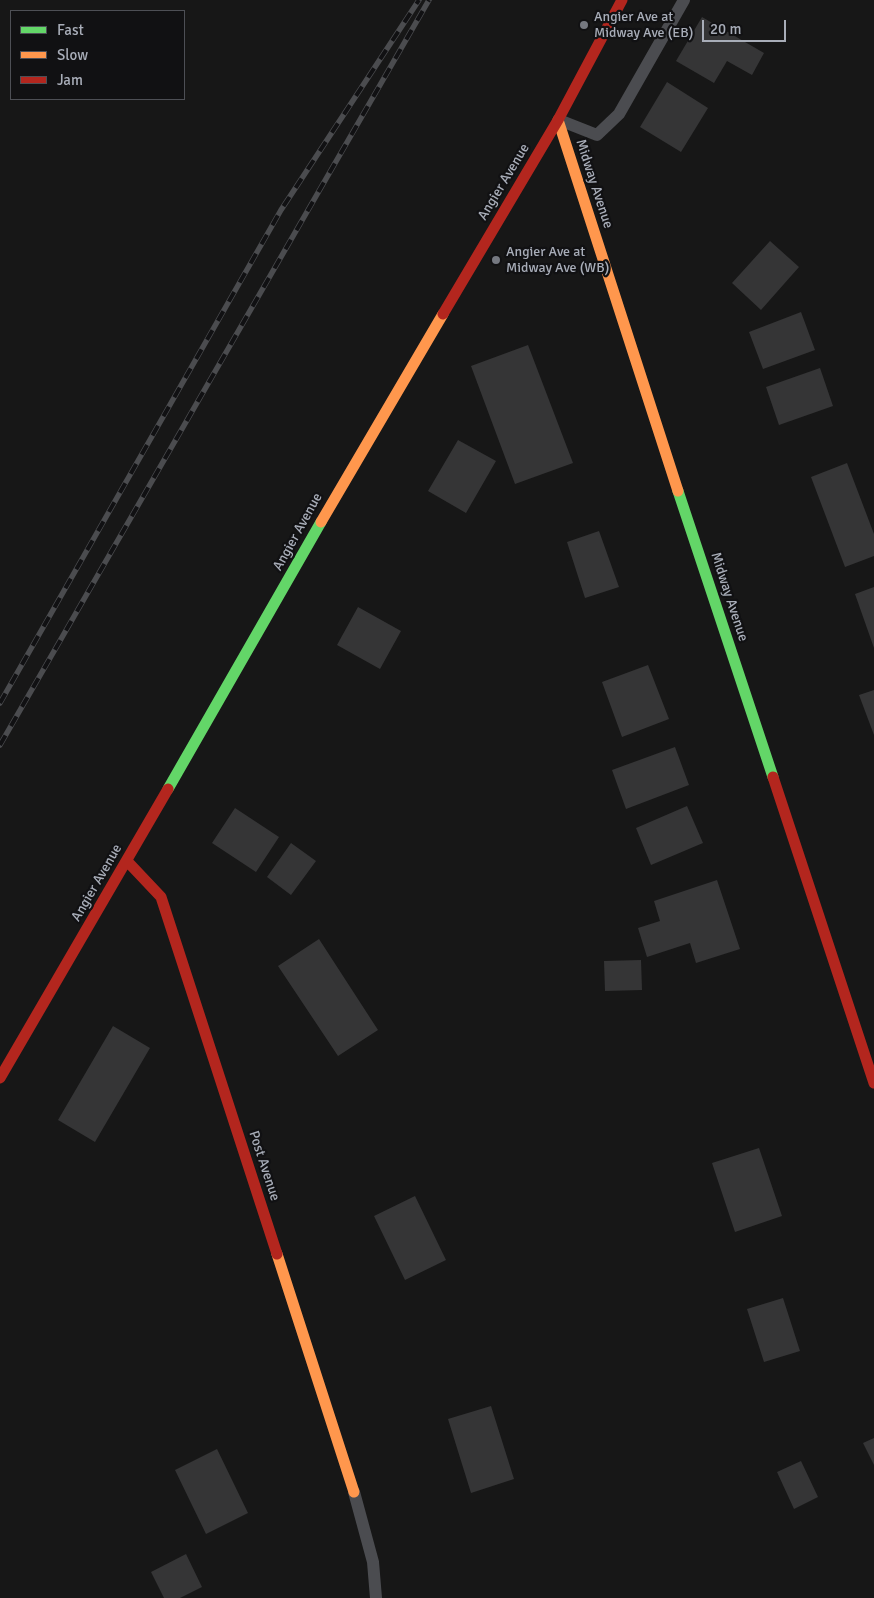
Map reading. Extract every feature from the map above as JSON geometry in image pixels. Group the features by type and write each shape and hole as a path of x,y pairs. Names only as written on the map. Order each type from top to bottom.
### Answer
{"street":[{"name":"Angier Avenue","path":"0,1078 127,861 348,475 558,120 622,0"},
{"name":"Midway Avenue","path":"558,120 874,1083"},
{"name":"Post Avenue","path":"127,861 161,897 354,1492"}],"lane":[{"path":"558,120 597,135 619,114 684,0"},
{"path":"354,1492 373,1562 376,1598"}],"building":[{"path":"702,17 764,53 752,75 727,61 714,83 676,61"},
{"path":"667,82 708,108 681,152 640,127"},
{"path":"770,241 799,267 761,310 732,283"},
{"path":"801,312 815,350 763,369 749,332"},
{"path":"528,345 573,463 515,484 471,366"},
{"path":"820,368 833,406 779,425 766,387"},
{"path":"458,440 496,461 466,513 428,491"},
{"path":"847,463 874,534 874,556 845,567 811,477"},
{"path":"599,531 619,587 585,598 567,542"},
{"path":"874,587 874,648 855,594"},
{"path":"358,607 401,631 380,669 337,645"},
{"path":"648,665 669,719 622,737 602,682"},
{"path":"874,690 874,735 859,695"},
{"path":"675,747 689,785 626,809 612,770"},
{"path":"687,806 703,843 651,865 636,828"},
{"path":"235,808 279,837 256,872 212,843"},
{"path":"291,843 316,861 291,895 267,877"},
{"path":"717,880 740,949 696,963 690,943 647,957 638,928 660,921 654,901"},
{"path":"319,939 378,1030 338,1056 278,966"},
{"path":"641,960 642,990 605,991 604,961"},
{"path":"113,1026 150,1048 95,1142 58,1120"},
{"path":"759,1148 782,1216 735,1232 712,1163"},
{"path":"415,1196 446,1260 405,1280 374,1216"},
{"path":"783,1298 800,1351 764,1362 747,1309"},
{"path":"491,1406 514,1479 471,1493 448,1419"},
{"path":"874,1438 874,1465 863,1443"},
{"path":"217,1449 248,1513 206,1534 175,1470"},
{"path":"801,1461 818,1497 794,1509 777,1472"},
{"path":"186,1554 202,1587 180,1598 164,1598 151,1572"}],"railway":[{"path":"0,703 281,210 419,0"},
{"path":"0,745 429,0"}],"traffic: fast":[{"path":"678,491 773,777"},
{"path":"168,789 321,522"}],"traffic: slow":[{"path":"558,120 678,491"},
{"path":"321,522 443,314"},
{"path":"277,1254 354,1492"}],"traffic: jam":[{"path":"443,314 558,120 622,0"},
{"path":"773,777 874,1083"},
{"path":"0,1078 168,789"},
{"path":"127,861 161,897 277,1254"}],"place":[{"name":"Angier Ave at Midway Ave (EB)","path":"584,25"},
{"name":"Angier Ave at Midway Ave (WB)","path":"496,260"}]}
